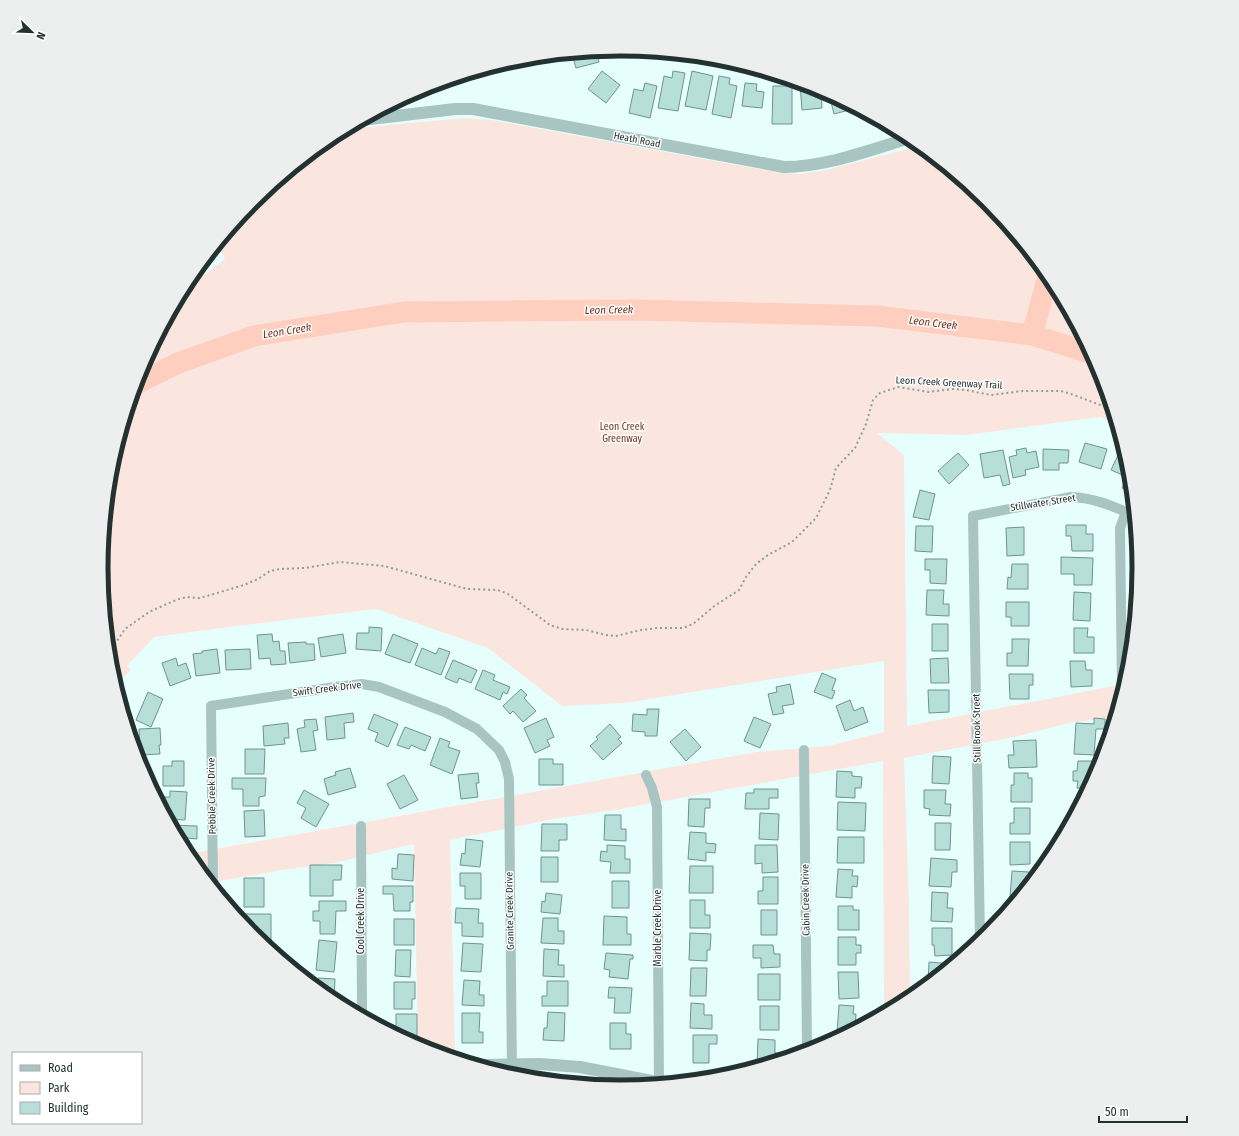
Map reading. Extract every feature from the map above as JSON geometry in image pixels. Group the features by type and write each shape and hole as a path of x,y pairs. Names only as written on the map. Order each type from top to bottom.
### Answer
{"street":[{"name":"Heath Road","path":"376,118 455,109 473,109 784,167 800,167 819,164 901,140"},
{"name":"Stillwater Street","path":"974,516 1071,497 1086,497 1101,501 1128,513"},
{"path":"1122,669 1120,528 1128,514"},
{"name":"Still Brook Street","path":"974,516 980,932"},
{"name":"Swift Creek Drive","path":"211,706 362,684 379,687 394,692 445,712 477,729 499,750"},
{"name":"Pebble Creek Drive","path":"211,706 213,880"},
{"name":"Granite Creek Drive","path":"499,750 505,762 509,779 512,1068"},
{"name":"Cabin Creek Drive","path":"804,750 807,1044"},
{"name":"Marble Creek Drive","path":"646,775 652,788 657,808 660,1078"},
{"name":"Cool Creek Drive","path":"360,826 362,1010"},
{"path":"516,1069 540,1064 580,1067 642,1079"}],"path":[{"name":"Leon Creek Greenway Trail","path":"114,647 125,629 134,622 149,612 176,600 186,597 199,598 244,585 258,579 270,571 306,568 340,562 384,566 467,589 498,590 508,594 550,625 562,629 586,630 606,636 616,636 652,628 683,628 693,624 713,607 739,590 746,577 756,564 768,555 792,542 816,518 830,490 836,468 855,448 866,424 873,400 880,393 898,387 929,392 953,389 966,390 991,395 1023,391 1061,391 1105,407"}],"green space":[{"name":"Leon Creek Greenway","path":"465,118 492,120 770,171 800,174 826,170 912,148 957,183 982,206 1026,256 1063,312 1093,372 1110,421 1100,417 967,435 877,433 904,455 907,726 1118,685 1109,718 1069,723 1015,737 904,758 910,990 904,994 884,1006 883,761 620,809 548,820 450,840 455,1052 418,1038 414,844 334,863 282,870 215,882 194,853 756,752 828,746 884,732 884,661 625,703 562,706 488,648 376,609 154,637 127,666 131,670 120,680 112,635 109,601 109,535 117,468 125,435 146,372 176,312 196,281 225,259 219,248 235,230 257,206 282,183 335,142 359,128"}],"building":[{"path":"598,57 599,62 576,68 573,58"},
{"path":"602,71 620,85 606,103 588,89"},
{"path":"673,71 685,73 678,111 658,108 664,76 672,78"},
{"path":"692,71 713,76 706,110 685,106"},
{"path":"719,76 730,78 729,84 737,86 731,118 712,114"},
{"path":"645,83 657,86 650,118 629,113 634,89 643,91"},
{"path":"745,83 757,84 756,91 764,92 762,108 742,106"},
{"path":"773,86 792,86 792,124 772,124"},
{"path":"800,89 821,98 822,108 802,110"},
{"path":"831,102 848,110 834,114"},
{"path":"1085,443 1107,449 1101,469 1079,462"},
{"path":"1026,448 1027,453 1036,451 1039,467 1025,470 1026,475 1013,478 1009,457 1017,455 1016,450"},
{"path":"1043,449 1069,450 1068,463 1059,463 1059,470 1043,470"},
{"path":"1003,450 1010,484 1003,486 1000,475 984,478 980,454"},
{"path":"958,453 969,465 949,484 938,471"},
{"path":"1119,454 1123,475 1111,470"},
{"path":"1124,483 1125,490 1122,488"},
{"path":"920,490 935,494 929,520 913,517"},
{"path":"1066,525 1086,525 1086,534 1093,534 1093,551 1072,551 1071,536 1066,536"},
{"path":"916,526 933,526 932,552 915,551"},
{"path":"1024,527 1024,555 1007,556 1006,528"},
{"path":"1061,557 1093,558 1092,585 1074,585 1074,574 1061,574"},
{"path":"925,559 947,559 946,584 930,583 930,570 925,570"},
{"path":"1012,564 1028,564 1028,589 1007,589 1008,577 1011,578"},
{"path":"927,590 944,590 943,604 949,604 949,616 926,615"},
{"path":"1074,592 1091,593 1090,621 1073,620"},
{"path":"1006,602 1029,602 1029,626 1011,626 1011,617 1006,617"},
{"path":"932,624 948,624 948,651 932,651"},
{"path":"369,627 382,628 381,651 356,649 357,633 369,633"},
{"path":"1074,628 1088,628 1087,637 1094,637 1094,653 1074,653"},
{"path":"272,634 273,642 279,641 280,651 285,651 286,664 271,665 270,658 259,659 257,635"},
{"path":"343,634 346,653 321,657 318,638"},
{"path":"393,634 418,644 410,663 385,654"},
{"path":"1012,639 1029,639 1028,666 1007,666 1007,653 1012,653"},
{"path":"306,642 306,644 314,644 315,660 290,663 288,643"},
{"path":"422,648 436,654 439,648 450,652 441,675 415,665"},
{"path":"217,649 220,673 196,676 193,654"},
{"path":"250,649 251,669 226,670 225,650"},
{"path":"176,658 178,666 186,663 191,678 170,686 162,663"},
{"path":"948,658 949,683 931,683 930,659"},
{"path":"453,660 477,670 471,683 459,678 457,683 445,678"},
{"path":"1070,661 1085,661 1086,670 1092,670 1092,686 1071,687"},
{"path":"483,670 495,675 493,680 510,687 507,694 503,692 500,700 475,689"},
{"path":"822,673 836,679 832,690 835,691 832,699 814,692"},
{"path":"1009,674 1033,674 1033,685 1029,685 1029,699 1010,699"},
{"path":"790,684 794,704 782,706 784,713 773,715 768,694 777,692 776,687"},
{"path":"521,689 527,695 524,698 536,711 523,722 513,711 510,714 503,706"},
{"path":"928,690 949,690 949,712 929,713"},
{"path":"148,692 163,699 151,727 136,720"},
{"path":"850,700 854,711 863,707 868,722 845,731 836,706"},
{"path":"647,709 659,709 657,736 645,736 645,732 632,731 633,714 647,715"},
{"path":"353,713 354,722 344,723 345,738 327,740 325,717"},
{"path":"374,714 398,724 388,747 375,741 378,733 368,729"},
{"path":"754,717 771,724 760,748 744,741"},
{"path":"546,718 554,737 547,740 550,746 535,753 524,728"},
{"path":"1094,718 1105,719 1105,729 1096,729 1094,755 1074,754 1076,723 1094,724"},
{"path":"316,719 318,730 313,731 316,750 301,752 297,729 305,727 304,720"},
{"path":"288,723 289,738 284,738 285,744 264,746 263,726"},
{"path":"610,724 621,737 618,739 622,743 603,760 590,746 598,739 596,737"},
{"path":"405,727 431,737 425,751 411,745 409,749 397,745"},
{"path":"160,728 160,754 143,755 140,746 139,729"},
{"path":"685,729 701,747 686,761 670,742"},
{"path":"440,738 450,742 448,747 460,751 452,774 430,765"},
{"path":"1036,740 1037,767 1009,768 1008,755 1014,755 1013,741"},
{"path":"245,749 265,749 264,774 245,774"},
{"path":"933,756 951,757 949,784 932,783"},
{"path":"539,759 553,759 553,764 563,764 563,785 539,785"},
{"path":"172,761 184,761 184,786 163,786 163,766 172,766"},
{"path":"1078,761 1094,761 1082,788 1077,788 1078,781 1073,781 1073,771 1077,771"},
{"path":"350,768 356,787 328,795 324,779 336,775 335,772"},
{"path":"837,771 852,772 852,776 862,777 861,788 855,788 855,798 836,797"},
{"path":"478,773 479,783 476,783 478,797 461,799 458,775"},
{"path":"1014,773 1028,773 1028,778 1032,778 1032,802 1011,802 1011,785 1014,785"},
{"path":"404,775 418,800 400,809 387,784"},
{"path":"232,778 266,778 265,796 259,797 259,806 243,806 243,789 232,789"},
{"path":"754,789 778,789 778,798 769,798 769,809 745,809 746,793 754,793"},
{"path":"304,790 329,804 316,827 301,818 306,808 297,803"},
{"path":"924,790 946,790 945,804 951,804 950,816 929,815 930,809 924,808"},
{"path":"170,791 187,792 185,820 173,819 162,797 170,797"},
{"path":"689,799 710,799 710,808 705,808 704,827 688,826"},
{"path":"838,802 866,803 865,831 837,830"},
{"path":"1014,808 1030,808 1030,834 1010,834 1010,823 1014,823"},
{"path":"264,810 265,836 245,837 244,811"},
{"path":"760,813 779,814 778,840 759,839"},
{"path":"605,815 621,815 621,829 626,829 626,841 604,840"},
{"path":"935,823 951,823 950,850 935,850"},
{"path":"542,824 567,824 567,840 559,840 559,851 541,851"},
{"path":"177,825 197,826 197,839 187,838 187,841"},
{"path":"690,832 706,833 706,843 716,844 715,853 706,852 706,861 688,859"},
{"path":"838,837 864,837 864,863 837,863"},
{"path":"466,839 483,841 480,867 460,865 462,853 465,854"},
{"path":"1010,842 1030,842 1030,864 1010,865"},
{"path":"607,845 625,846 625,859 630,859 630,873 610,873 611,862 600,861 601,851 607,852"},
{"path":"755,845 777,845 778,872 762,873 762,863 755,864"},
{"path":"398,854 414,855 413,881 392,879 392,868 397,869"},
{"path":"541,857 558,857 558,882 541,882"},
{"path":"931,858 957,860 957,872 952,872 951,887 929,886"},
{"path":"310,865 342,865 341,880 333,880 333,896 310,896"},
{"path":"690,866 713,866 713,893 689,893"},
{"path":"838,869 853,870 852,876 858,876 857,887 852,886 852,898 836,897"},
{"path":"1012,871 1029,872 1026,880 1010,897"},
{"path":"460,873 481,873 481,899 465,899 465,886 460,886"},
{"path":"763,877 778,877 778,904 758,904 758,891 763,891"},
{"path":"244,878 264,878 264,907 244,907"},
{"path":"612,881 629,881 629,908 612,908"},
{"path":"383,886 413,886 413,902 410,902 410,911 394,911 393,894 383,894"},
{"path":"932,892 948,893 947,908 953,908 952,922 931,921"},
{"path":"546,893 562,895 560,914 541,912 542,901 545,902"},
{"path":"690,900 705,900 705,915 710,915 710,928 690,928"},
{"path":"319,901 346,901 346,911 336,911 335,934 320,934 320,921 313,921 313,911 319,911"},
{"path":"838,906 853,906 853,910 859,910 859,930 838,930"},
{"path":"456,908 479,909 478,923 483,923 483,937 462,936 462,923 455,923"},
{"path":"761,910 777,910 777,935 761,935"},
{"path":"244,914 271,914 271,940 268,940 244,916"},
{"path":"604,916 627,917 627,934 631,934 631,945 603,945"},
{"path":"543,918 558,918 558,931 564,931 564,944 541,943"},
{"path":"394,919 414,919 414,945 394,945"},
{"path":"932,928 952,928 952,955 935,956 934,945 932,945"},
{"path":"690,933 711,934 710,950 707,950 707,961 689,960"},
{"path":"838,937 856,937 856,945 861,945 861,953 856,953 856,965 838,965"},
{"path":"319,940 337,942 334,972 316,970"},
{"path":"463,943 483,944 481,972 461,971"},
{"path":"753,945 773,945 774,954 780,954 780,967 761,968 761,958 753,958"},
{"path":"544,949 559,950 558,965 564,965 564,977 543,976"},
{"path":"396,950 411,950 410,977 395,976"},
{"path":"606,953 633,955 633,959 630,959 628,979 609,977 610,970 604,969"},
{"path":"929,962 944,963 931,974 928,976"},
{"path":"691,968 707,968 706,996 690,996"},
{"path":"838,972 858,972 859,998 839,999"},
{"path":"758,974 780,974 780,1000 758,1000"},
{"path":"318,978 335,979 334,994 318,981"},
{"path":"464,980 480,981 479,995 484,995 484,1006 462,1005"},
{"path":"547,981 568,981 568,1006 542,1006 542,996 547,996"},
{"path":"394,982 415,982 415,999 412,999 412,1009 394,1009"},
{"path":"609,987 632,988 630,1013 614,1013 615,998 608,998"},
{"path":"691,1003 704,1004 704,1015 712,1015 712,1029 690,1028"},
{"path":"839,1005 854,1006 853,1014 856,1014 855,1022 837,1031"},
{"path":"760,1006 779,1006 779,1030 760,1030"},
{"path":"548,1012 565,1013 564,1041 543,1040 544,1028 547,1028"},
{"path":"462,1013 480,1013 479,1032 483,1032 483,1043 462,1043"},
{"path":"396,1014 417,1014 417,1038 396,1028"},
{"path":"610,1023 626,1023 626,1034 631,1034 631,1049 610,1049"},
{"path":"693,1035 717,1035 717,1044 709,1044 709,1063 693,1063"},
{"path":"758,1039 775,1040 775,1053 779,1053 779,1055 757,1061"}],"waterway":[{"path":"1032,335 1046,285"},
{"name":"Leon Creek","path":"143,381 178,363 254,336 404,312 636,310 877,316 1032,335 1083,351"}]}
